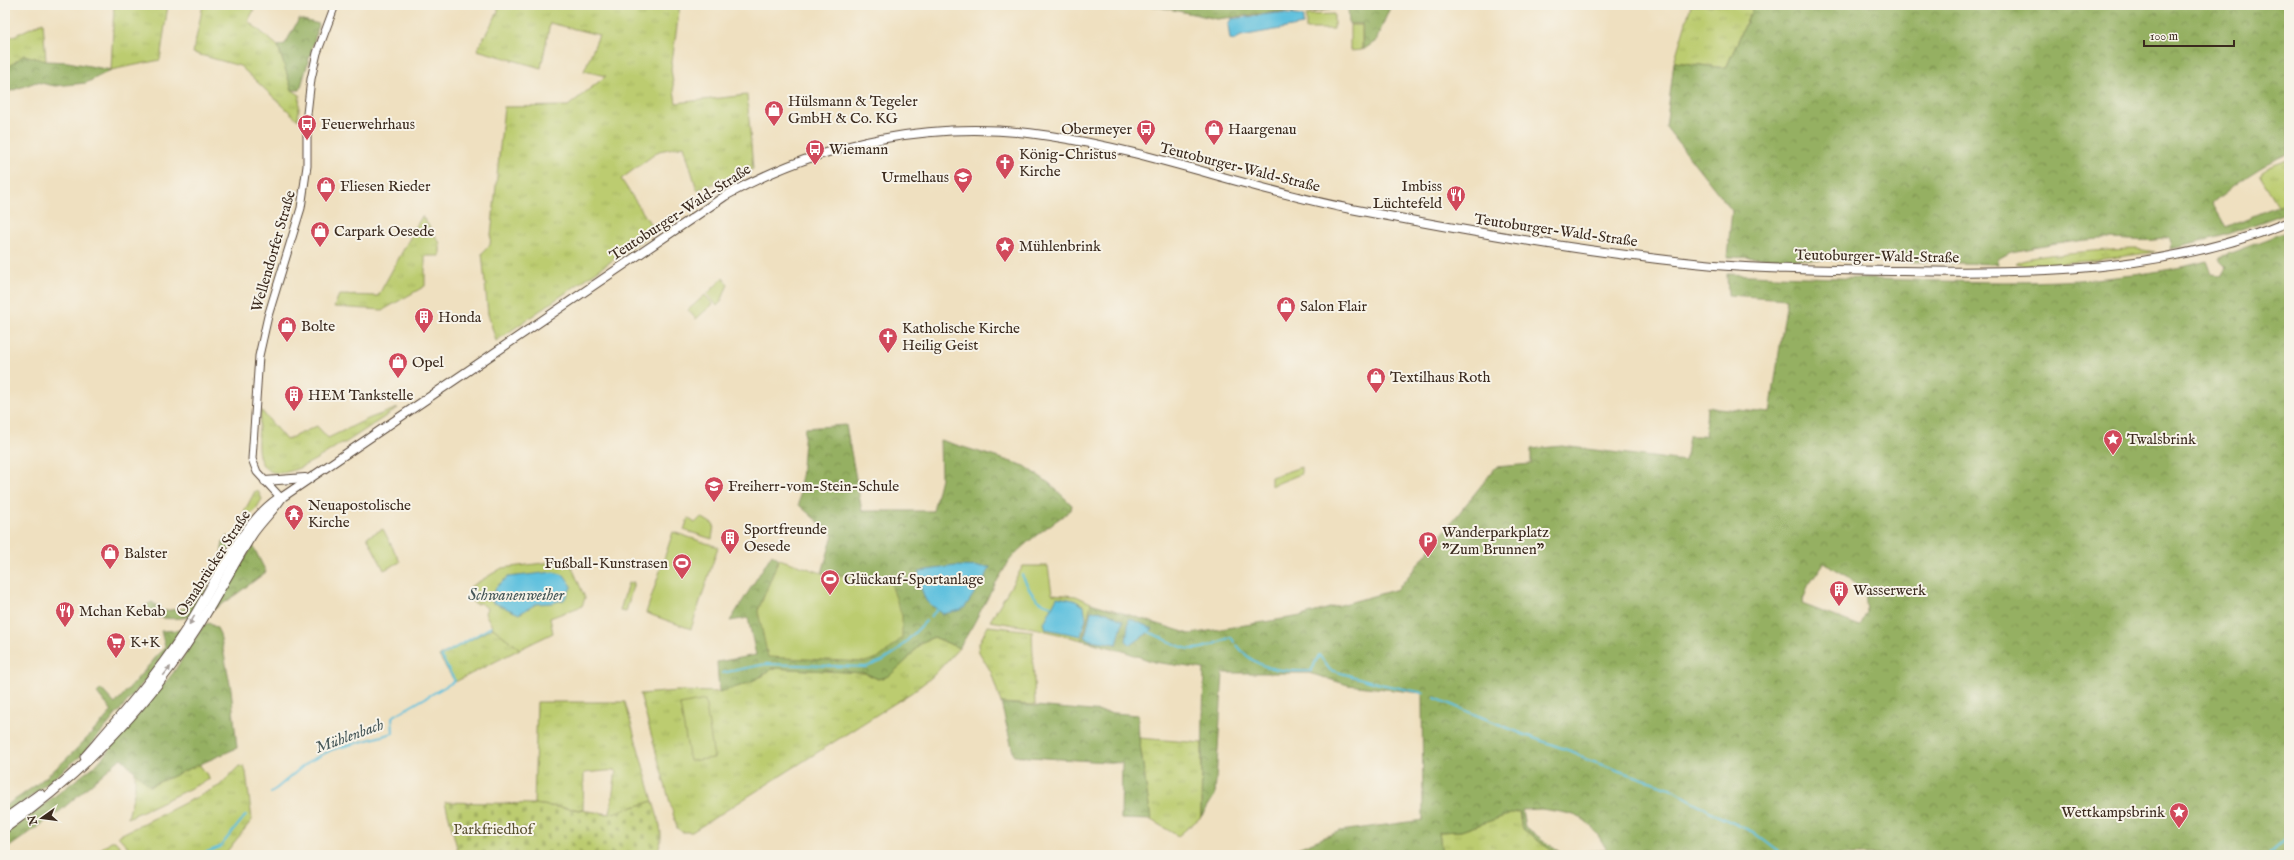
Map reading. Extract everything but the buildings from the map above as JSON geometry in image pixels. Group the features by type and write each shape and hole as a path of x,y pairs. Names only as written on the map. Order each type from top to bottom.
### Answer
{"highway":[{"name":"Osnabrücker Straße","path":"5,828 32,808 90,760 126,721 169,669 197,628 252,534 273,510 280,498"},
{"name":"Osnabrücker Straße","path":"5,819 31,802 84,757 142,692 184,633 250,525 268,506 280,498"}],"main road":[{"name":"Teutoburger-Wald-Straße","path":"280,498 308,477 731,193 772,172 812,156 859,143 912,134 956,130 990,130 1050,136 1188,168 1292,196 1379,214 1465,230 1582,248 1720,265 1968,272 2080,269 2157,259 2211,248 2289,222"},
{"path":"265,481 308,477"}],"street":[{"name":"Wellendorfer Straße","path":"280,498 254,467 251,452 259,356 268,316 301,208 307,166 308,95 317,53 335,5"}],"green space":[{"path":"114,5 168,5 160,60 111,70"},
{"path":"203,5 248,5 254,10 248,21 278,46 292,90 300,95 298,120 240,66 193,53"},
{"path":"498,5 680,5 671,69 676,103 747,95 753,169 697,190 684,146 659,151 621,179 655,231 496,341 488,314 482,253 490,245 504,107 568,106 606,76 584,71 599,35 550,23 541,68 477,50 498,12"},
{"path":"1149,5 1391,5 1376,41 1363,50 1362,24 1349,24 1348,7 1314,12 1277,12 1217,19"},
{"path":"1691,5 1754,5 1726,68 1674,62"},
{"path":"1754,5 2289,5 2289,153 2268,163 2249,175 2212,203 2226,227 2289,201 2289,212 2222,236 2171,248 2172,241 2169,237 2154,240 2088,240 2011,252 1998,259 1998,264 1727,257 1732,211 1666,127 1674,62 1726,68"},
{"path":"1334,14 1334,29 1306,29 1306,15"},
{"path":"299,19 319,24 300,90 292,90 278,46 285,44"},
{"path":"43,22 46,61 24,55 5,70 5,40"},
{"path":"1350,25 1362,25 1362,50 1350,51"},
{"path":"24,55 46,61 68,62 111,70 86,83 55,86 36,82 5,93 5,70"},
{"path":"2289,159 2289,201 2279,207 2259,174 2273,165"},
{"path":"422,216 440,243 440,256 425,256 425,286 383,310 334,307 339,295 378,296"},
{"path":"2289,231 2289,855 1609,855 1608,853 1558,855 1522,829 1519,811 1461,831 1439,832 1442,855 1280,855 1340,831 1423,820 1422,693 1348,685 1309,673 1223,673 1215,795 1201,817 1204,669 1154,662 1120,650 1082,640 1091,603 1190,634 1301,616 1398,589 1496,467 1531,464 1531,449 1562,446 1685,461 1689,436 1705,436 1707,407 1770,413 1787,299 1728,295 1727,274 1984,282 2059,281 2133,275 2207,261 2212,274 2221,275 2226,267 2220,261 2220,257","holes":["1824,563 1848,577 1865,594 1867,612 1860,626 1802,604 1808,586","1091,611 1117,644 1090,640 1085,637","1541,809 1574,815 1581,818 1593,829 1607,850 1561,853 1525,827 1522,810"]},
{"path":"2137,249 2155,252 2089,261 2024,265 2015,263 2036,257 2053,255"},
{"path":"723,278 728,284 721,302 717,306 707,294"},
{"path":"705,295 713,304 696,319 688,310"},
{"path":"398,408 345,443 342,443 312,462 299,468 287,472 275,473 266,469 260,459 258,441 261,410 286,440 317,426 328,438 370,418"},
{"path":"846,425 862,511 933,511 941,478 940,440 1025,466 1049,483 1072,505 1071,510 1019,550 1008,563 959,648 934,637 920,643 907,660 889,676 878,679 865,673 772,668 760,677 747,683 719,692 717,662 756,655 748,618 730,621 772,554 779,559 758,611 890,581 822,573 833,535 799,505 805,428","holes":["970,567 990,567 985,578 961,610"]},
{"path":"1301,467 1301,474 1271,486 1271,477"},
{"path":"255,491 258,491 262,499 256,509 248,516 243,514"},
{"path":"701,517 714,525 712,539 684,530 688,518 695,523"},
{"path":"383,529 400,562 384,570 367,537"},
{"name":"Fußball-Kunstrasen","path":"673,532 718,547 691,629 646,613"},
{"path":"228,536 233,539 228,552 190,617 171,619 158,617 147,612 143,607 152,602 163,611 186,608 198,597 221,556 223,541"},
{"path":"253,546 266,572 230,599 211,611"},
{"name":"Glückauf-Sportanlage","path":"779,559 822,573 890,581 902,616 902,638 880,657 865,662 768,657 758,611"},
{"path":"569,560 585,598 582,606 550,618 553,633 520,649 493,628 485,613 487,608 480,603 476,604 471,601 470,587 502,568"},
{"path":"1023,566 1048,566 1052,594 1076,596 1091,603 1082,640 1034,628 990,621"},
{"path":"634,582 626,612 620,611 628,583"},
{"path":"209,623 217,628 220,634 231,689 237,748 150,786 121,758 60,811 5,850 5,834 97,764 173,673 204,625"},
{"path":"988,626 1032,631 1035,705 1001,703 991,672 979,652 978,645"},
{"path":"493,628 520,649 455,682 439,656"},
{"path":"181,630 148,677 83,754 28,799 5,815 5,806 35,786 62,763 88,738 112,711 97,693 101,689 115,704 165,647 161,631"},
{"path":"934,637 959,648 932,677 911,693 692,832 682,832 677,828 640,694 677,691 719,692 763,676 772,668 865,673 878,679 907,660 920,643"},
{"path":"705,700 714,758 690,761 680,705"},
{"path":"537,702 625,702 653,801 610,814 616,770 584,773 583,810 534,804"},
{"path":"1001,703 1138,715 1139,738 1151,820 1121,819 1122,763 1014,756"},
{"path":"1139,738 1202,743 1201,817 1178,836 1151,820"},
{"path":"199,764 210,779 128,818 135,789 135,771 150,786"},
{"path":"239,766 244,767 246,772 252,820 224,855 135,855 118,836 219,786"},
{"name":"Parkfriedhof","path":"653,801 661,830 661,838 660,845 651,855 459,855 445,802 534,804 610,814"},
{"path":"1519,811 1522,829 1558,855 1442,855 1439,832 1461,831"},
{"path":"111,841 115,841 127,855 93,855"}],"water":[{"path":"1277,13 1303,16 1303,25 1241,36 1234,40 1230,39 1228,25 1231,19"},
{"path":"955,566 990,567 985,578 965,607 961,610 943,614 926,601 917,578 920,571"},
{"name":"Schwanenweiher","path":"553,572 564,575 572,586 564,600 552,603 536,604 519,614 492,602 496,587 508,577"},
{"path":"1057,597 1074,600 1084,606 1086,618 1081,636 1046,629 1044,623"},
{"path":"1091,611 1107,612 1123,621 1117,644 1090,640 1085,637"},
{"path":"1129,618 1153,629 1131,645 1126,641"}],"waterway":[{"path":"1022,575 1036,598 1051,606"},
{"path":"930,617 937,610"},
{"path":"722,673 766,664 866,667 882,661 896,652 926,621"},
{"name":"Mühlenbach","path":"271,793 308,762 331,750 393,733 392,717 455,681 441,656 491,627"},
{"path":"1149,632 1181,647 1189,649 1205,647 1231,637 1234,642"},
{"path":"1237,645 1252,660 1270,668 1290,671 1311,671 1319,655 1330,670 1380,684 1424,693"},
{"path":"1435,698 1525,735 1576,753 1585,759 1670,788 1718,816 1753,832 1783,855"},
{"path":"199,855 220,847 246,815"},
{"path":"2269,855 2289,836"}],"place":[{"name":"Hülsmann & Tegeler GmbH & Co. KG","path":"774,127"},
{"name":"Feuerwehrhaus","path":"307,141"},
{"name":"Obermeyer","path":"1146,146"},
{"name":"Haargenau","path":"1214,146"},
{"name":"Wiemann","path":"815,166"},
{"name":"König-Christus Kirche","path":"1005,180"},
{"name":"Urmelhaus","path":"963,194"},
{"name":"Fliesen Rieder","path":"326,203"},
{"name":"Imbiss Lüchtefeld","path":"1456,212"},
{"name":"Carpark Oesede","path":"320,248"},
{"name":"Mühlenbrink","path":"1005,263"},
{"name":"Salon Flair","path":"1286,323"},
{"name":"Honda","path":"424,334"},
{"name":"Bolte","path":"287,343"},
{"name":"Katholische Kirche Heilig Geist","path":"888,354"},
{"name":"Opel","path":"398,379"},
{"name":"Textilhaus Roth","path":"1376,394"},
{"name":"HEM Tankstelle","path":"294,412"},
{"name":"Twalsbrink","path":"2113,456"},
{"name":"Freiherr-vom-Stein-Schule","path":"714,503"},
{"name":"Neuapostolische Kirche","path":"294,531"},
{"name":"Sportfreunde Oesede","path":"730,555"},
{"name":"Wanderparkplatz \"Zum Brunnen\"","path":"1428,558"},
{"name":"Balster","path":"110,570"},
{"name":"Fußball-Kunstrasen","path":"682,580"},
{"name":"Glückauf-Sportanlage","path":"830,596"},
{"name":"Wasserwerk","path":"1839,607"},
{"name":"Mchan Kebab","path":"65,628"},
{"name":"K+K","path":"116,659"},
{"name":"Wettkampsbrink","path":"2179,829"}]}
